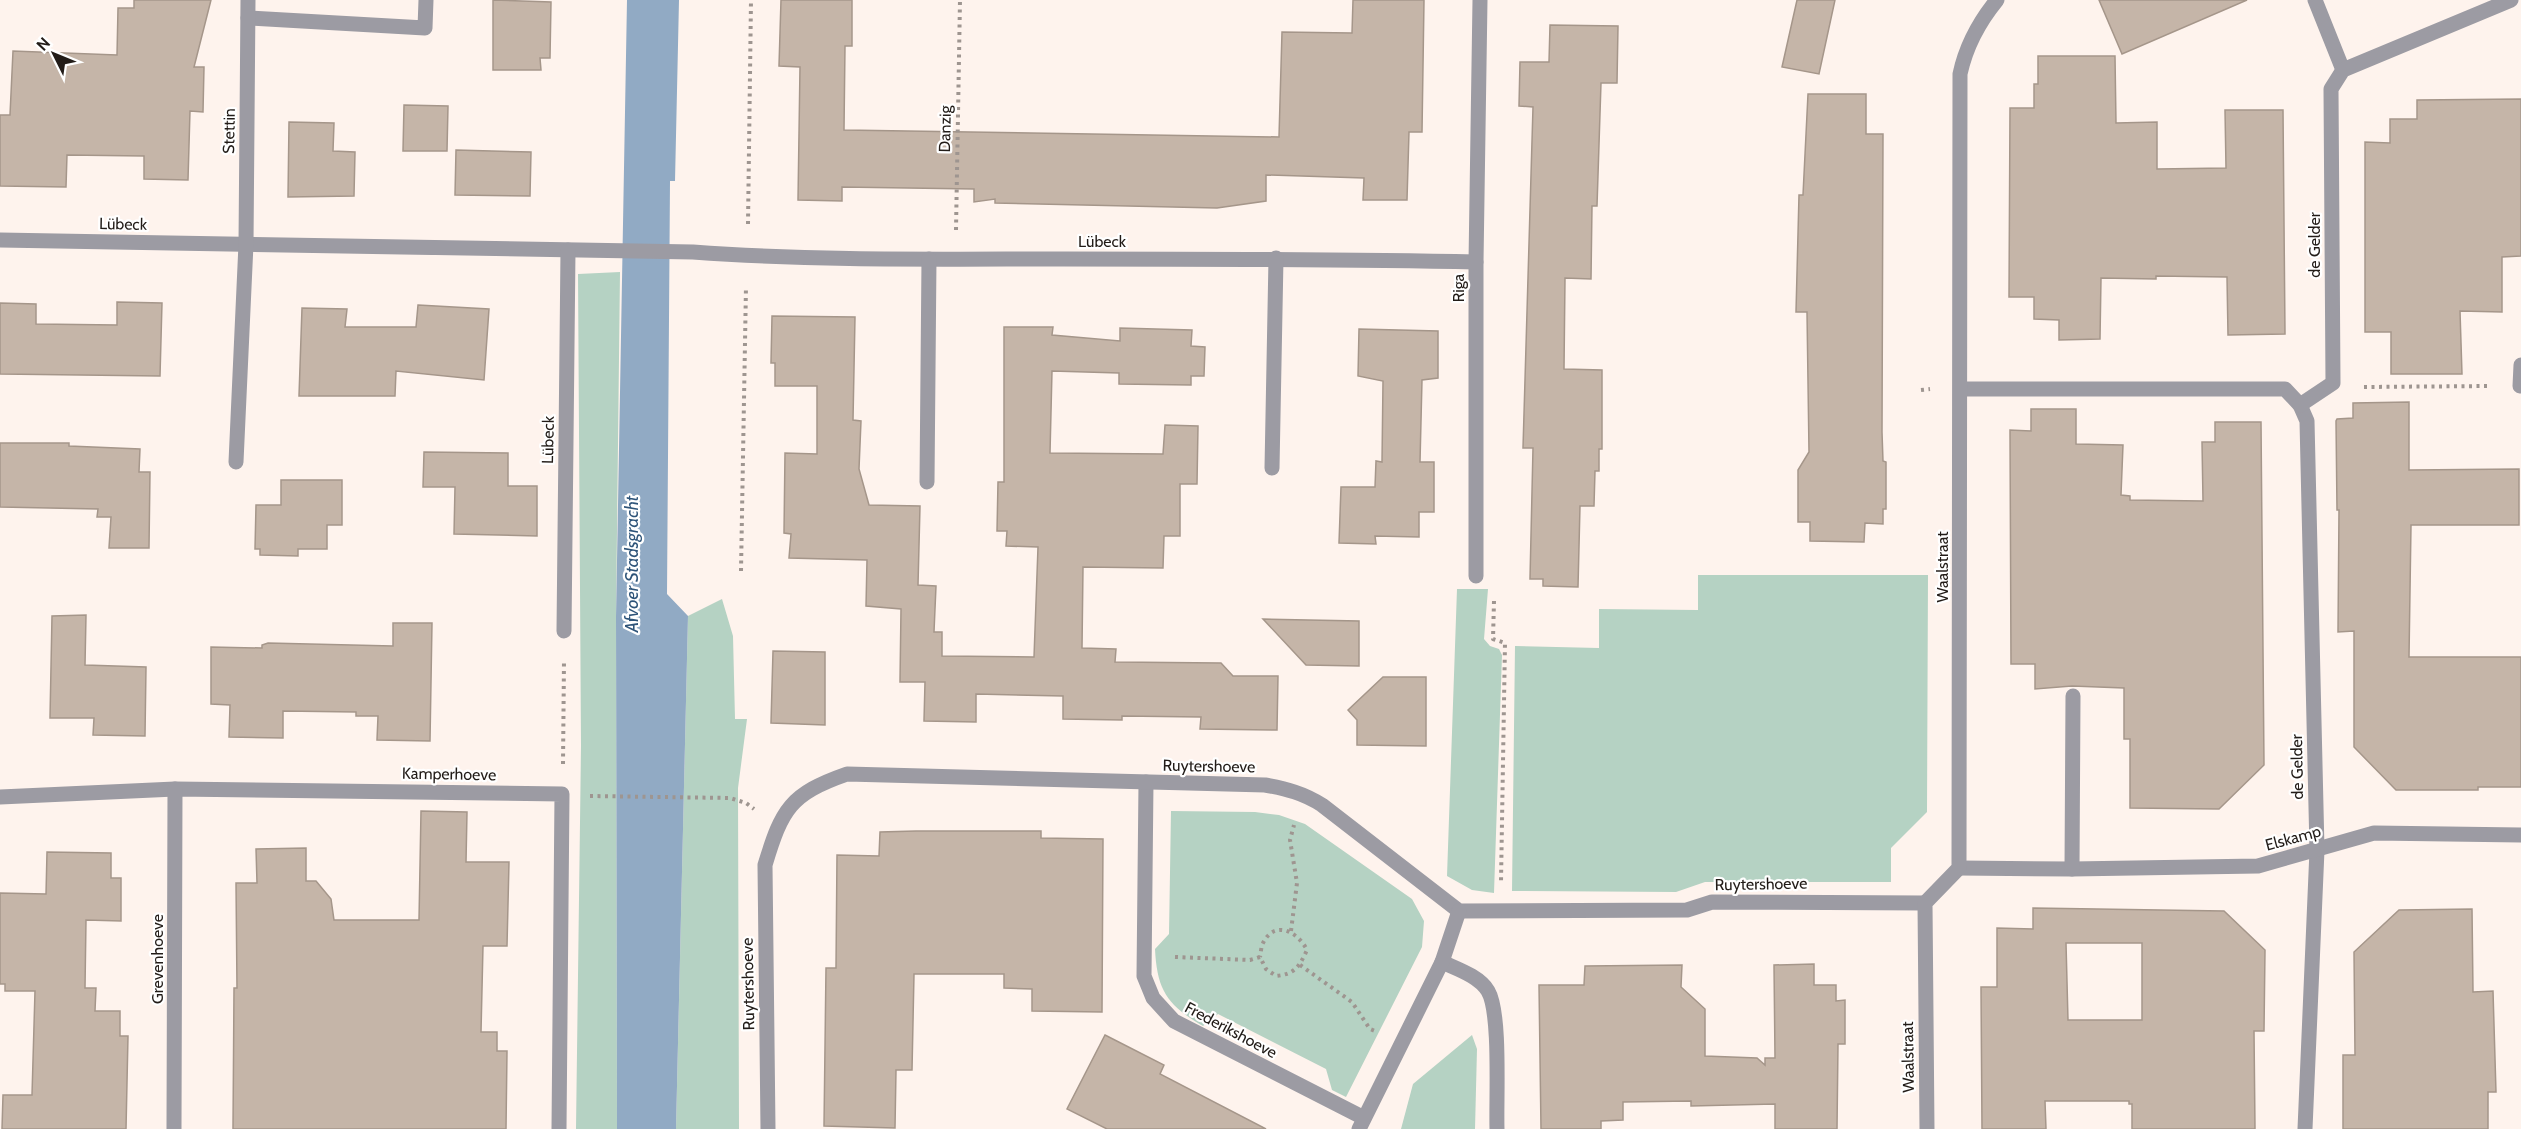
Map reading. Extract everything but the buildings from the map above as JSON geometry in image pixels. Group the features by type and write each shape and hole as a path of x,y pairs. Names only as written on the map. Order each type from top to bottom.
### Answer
{"street":[{"name":"Stettin","path":"246,244 248,0"},
{"path":"248,18 425,28 426,0"},
{"name":"Riga","path":"1476,576 1476,262 1480,0"},
{"name":"Waalstraat","path":"1959,868 1960,74 1964,55 1975,33 1997,0"},
{"path":"2315,0 2343,70 2512,0 2521,0"},
{"name":"de Gelder","path":"2333,383 2331,89 2343,70"},
{"name":"Lübeck","path":"0,240 693,252 747,256 956,259 1276,258 1476,262"},
{"path":"236,462 246,244"},
{"name":"Lübeck","path":"564,631 568,250"},
{"path":"927,482 929,258"},
{"path":"1272,468 1276,258"},
{"path":"2520,386 2521,365"},
{"path":"1961,389 2285,389 2300,405 2333,383"},
{"name":"de Gelder","path":"2300,405 2307,421 2317,850 2305,1129"},
{"path":"2072,869 2073,696"},
{"name":"Ruytershoeve","path":"768,1129 765,865 777,826 798,797 819,784 847,774 1265,785 1289,789 1306,795 1459,910 1687,910 1712,902 1925,903"},
{"name":"Frederikshoeve","path":"1146,782 1144,976 1153,998 1174,1021 1362,1124 1442,962 1459,910"},
{"name":"Kamperhoeve","path":"0,796 175,789 562,794"},
{"name":"Grevenhoeve","path":"174,1129 175,789"},
{"path":"559,1129 562,794"},
{"name":"Elskamp","path":"1959,868 2258,866 2374,833 2521,835"},
{"path":"1925,903 1959,868"},
{"name":"Waalstraat","path":"1925,903 1927,1129"},
{"path":"1442,962 1467,973 1488,990 1495,1013 1497,1129"}],"path":[{"path":"741,571 752,0"},
{"name":"Danzig","path":"956,259 960,0"},
{"path":"2333,383 2354,387 2520,386"},
{"path":"1476,576 1494,579 1493,639 1505,643 1500,910"},
{"path":"562,794 564,631"},
{"path":"1291,931 1297,883 1290,840 1306,795"},
{"path":"591,796 730,798"},
{"path":"1282,930 1291,931 1301,939 1306,950 1300,965 1290,975 1276,976 1266,969 1260,957 1263,943 1272,934 1282,930"},
{"path":"1144,956 1230,960 1250,960 1260,957"},
{"path":"1300,965 1352,1002 1370,1029 1383,1035"}],"green space":[{"path":"620,272 616,617 617,1129 576,1129 581,746 578,274"},
{"path":"1698,575 1928,575 1927,812 1891,848 1891,882 1705,882 1676,892 1512,891 1515,646 1599,648 1599,609 1698,610"},
{"path":"1457,589 1488,589 1484,639 1490,646 1499,649 1502,655 1494,893 1472,890 1447,876"},
{"path":"722,599 733,636 735,719 747,719 738,788 739,1129 676,1129 688,616"},
{"path":"1171,811 1255,812 1279,815 1305,824 1412,899 1424,921 1422,947 1346,1097 1332,1090 1326,1069 1218,1014 1203,1026 1181,1011 1166,995 1158,975 1155,949 1169,934"},
{"path":"1472,1035 1477,1049 1475,1129 1401,1129 1413,1084"}],"water":[{"name":"Afvoer Stadsgracht","path":"627,0 679,0 675,181 670,181 667,594 688,616 676,1129 617,1129 616,617"}]}
